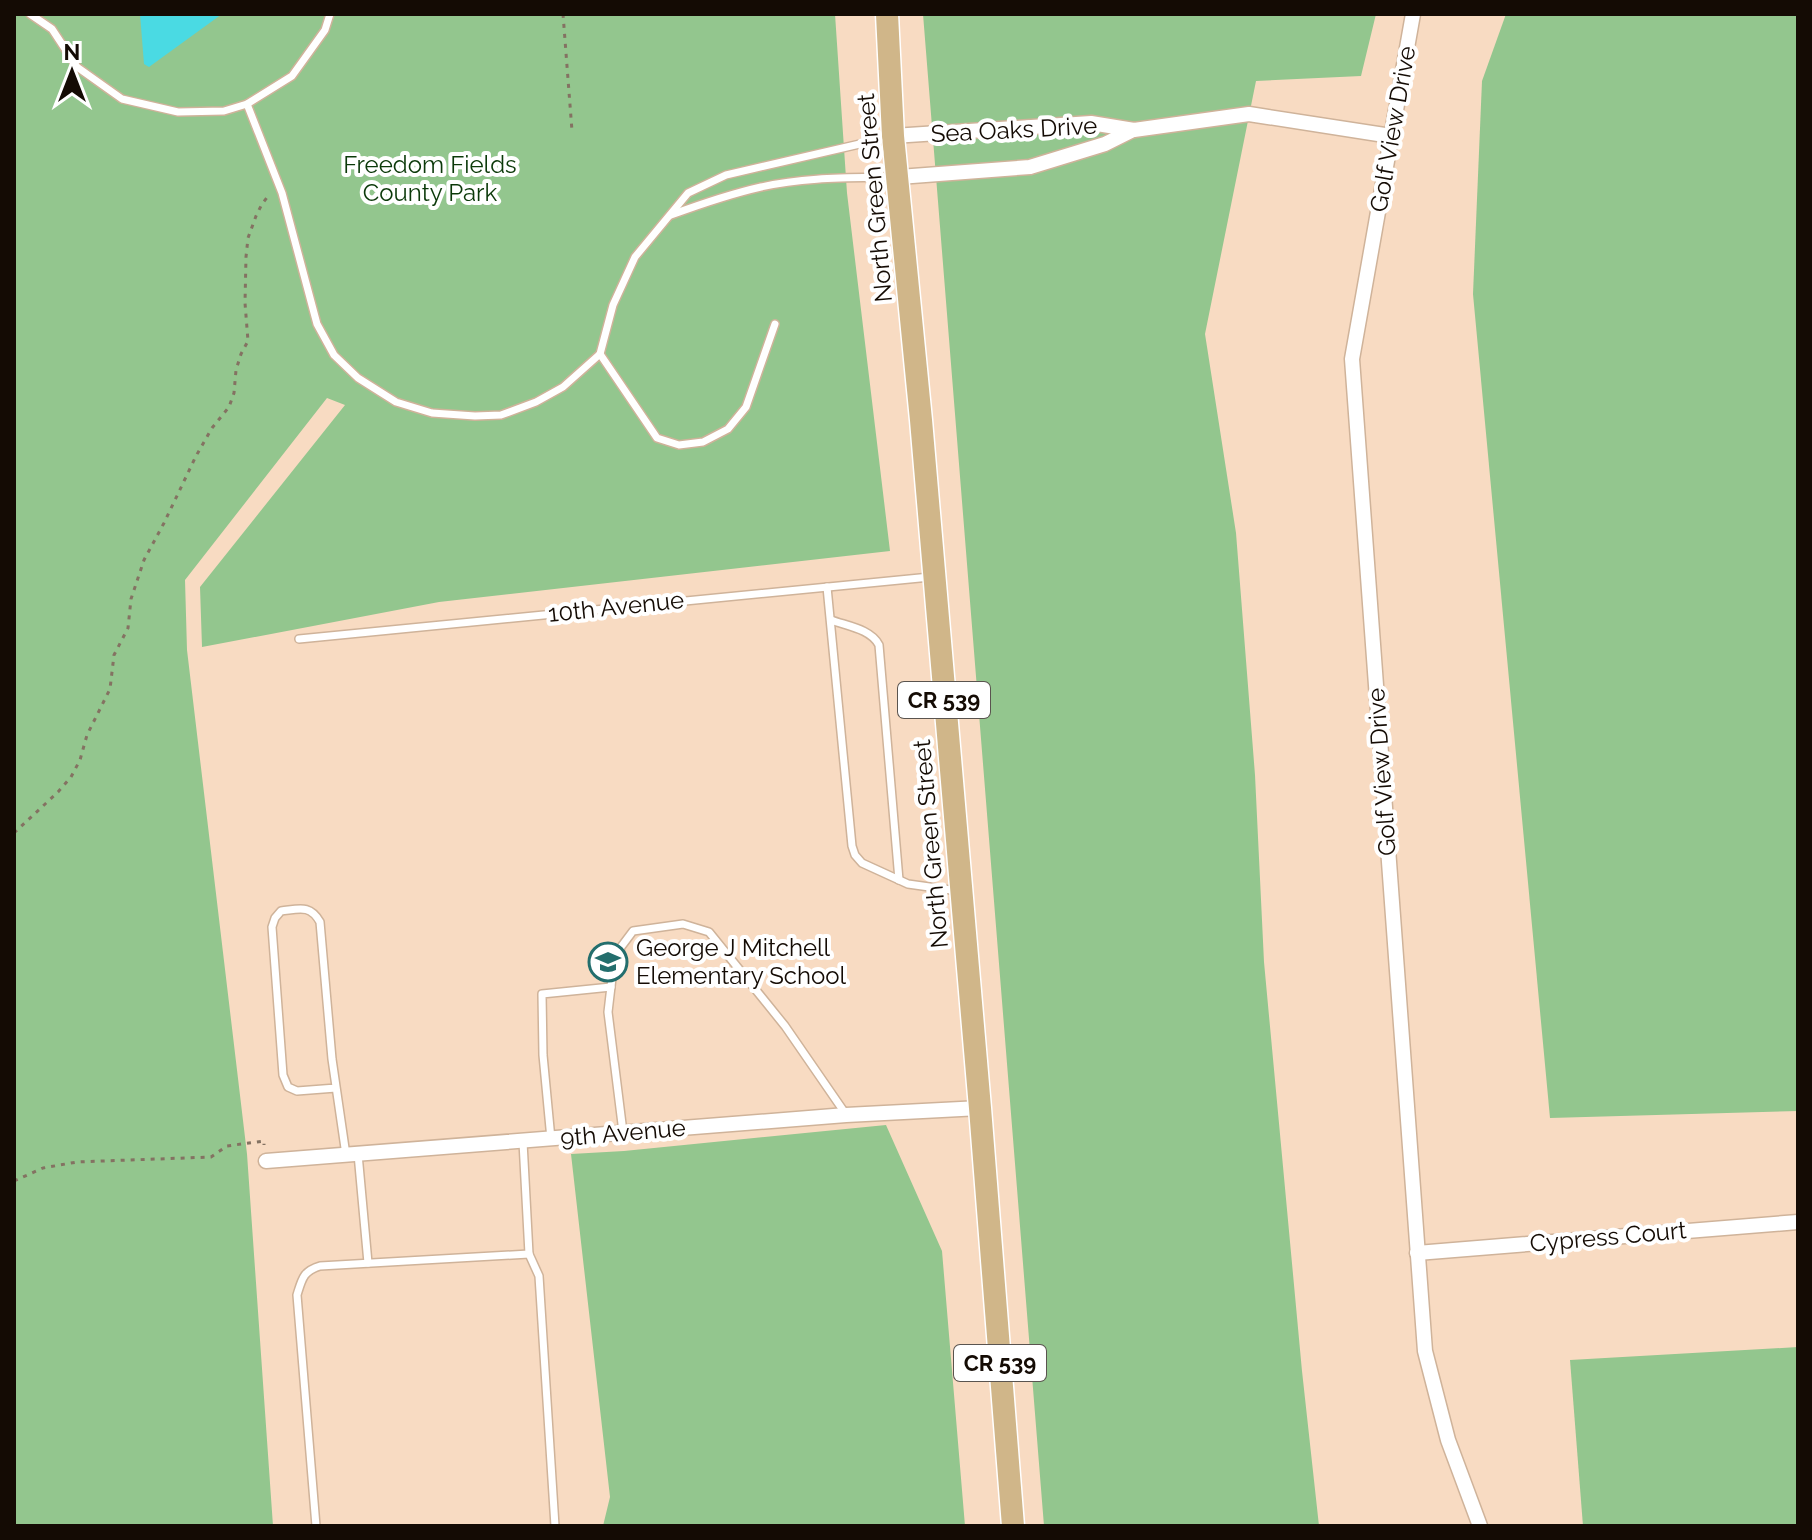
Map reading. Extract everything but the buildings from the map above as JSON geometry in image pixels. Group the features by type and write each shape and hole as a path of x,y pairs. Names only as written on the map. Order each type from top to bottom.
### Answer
{"main road":[{"name":"North Green Street","path":"887,14 893,136 980,1108 1013,1526"}],"street":[{"name":"Golf View Drive","path":"1413,14 1352,359 1425,1351 1448,1440 1480,1526"},
{"name":"Sea Oaks Drive","path":"893,136 1091,123 1134,130 1249,114 1391,136"},
{"name":"Sea Oaks Drive","path":"899,177 1030,167 1105,144 1134,130"},
{"name":"9th Avenue","path":"266,1161 846,1115 980,1108"},
{"name":"Cypress Court","path":"1417,1253 1798,1222"}],"lane":[{"path":"30,14 52,29 77,67 122,99 178,112 224,111 247,104 292,76 325,30 330,14"},
{"path":"247,104 278,184 317,324 334,355 358,378 396,402 432,413 475,416 501,415 536,402 563,387 600,354 613,305 635,257 688,193 726,175 893,136"},
{"path":"669,216 713,200 775,185 845,178 899,177"},
{"path":"600,354 657,438 679,445 703,442 728,429 746,407 775,324"},
{"name":"10th Avenue","path":"299,639 933,576"},
{"path":"827,587 855,855 862,863 908,884 961,892"},
{"path":"831,620 875,637 879,645 899,880"},
{"path":"336,1088 297,1091 288,1087 283,1075 272,927 281,911 307,909 315,913 320,922 336,1088 352,1155 368,1263"},
{"path":"623,1133 608,1012 621,947 633,931 683,924 709,932 785,1026 846,1115"},
{"path":"551,1139 543,1055 542,994 611,987"},
{"path":"523,1142 529,1254 539,1276 555,1526"},
{"path":"316,1526 297,1295 302,1278 310,1269 320,1266 529,1254"}],"path":[{"path":"563,14 572,131"},
{"path":"14,833 58,792 80,760 87,735 110,689 114,655 128,628 131,599 144,560 196,456 229,407 236,370 248,341 245,303 248,238 262,204 278,184"},
{"path":"14,1181 43,1168 77,1162 211,1157 227,1146 264,1141 266,1161"}],"green space":[{"name":"Freedom Fields County Park","path":"14,14 835,14 847,193 890,551 439,602 202,647 200,587 345,405 327,398 185,580 187,650 247,1154 273,1526 14,1526"},
{"path":"923,14 1376,14 1361,76 1256,81 1205,334 1236,533 1255,775 1264,962 1319,1526 1044,1526"},
{"path":"1506,14 1798,14 1798,1111 1550,1118 1473,294 1482,81"},
{"path":"886,1125 942,1251 965,1526 603,1526 610,1497 571,1154"},
{"path":"1798,1347 1798,1526 1583,1526 1570,1360"}],"water":[{"path":"140,14 222,14 149,67 144,64"}],"place":[{"name":"George J Mitchell Elementary School","path":"608,962"}]}
